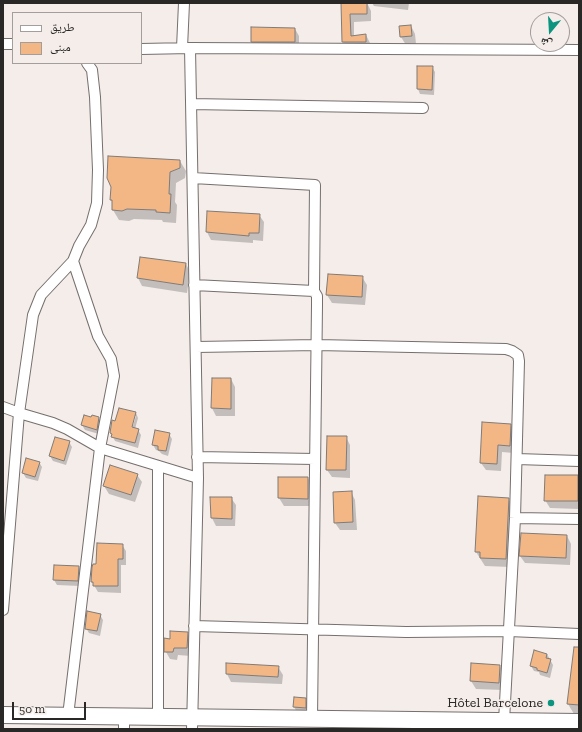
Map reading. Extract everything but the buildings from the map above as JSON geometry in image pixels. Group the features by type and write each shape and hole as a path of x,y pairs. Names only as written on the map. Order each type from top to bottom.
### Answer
{"main road":[{"path":"3,715 68,716 124,723 158,717 192,723 270,724 312,719 478,725 504,722 579,722"}],"street":[{"path":"184,3 191,104 198,478 192,723"},
{"path":"142,49 579,50"},
{"path":"3,610 19,413 33,315 41,295 73,261 79,246 91,225 97,203 98,170 94,90 92,70 88,64"},
{"path":"191,104 423,108"},
{"path":"193,178 315,185 314,291 317,305 317,345 312,719"},
{"path":"68,716 100,448 114,376 111,359 98,336 73,261"},
{"path":"194,285 314,291"},
{"path":"196,347 317,345 506,349 518,355 515,518 504,722"},
{"path":"3,407 53,422 100,448 198,478"},
{"path":"197,457 315,459"},
{"path":"517,459 579,461"},
{"path":"158,466 158,717"},
{"path":"515,518 579,519"},
{"path":"194,626 406,632 509,631 579,634"}],"place":[{"name":"Hôtel Barcelone","path":"551,703"}]}
